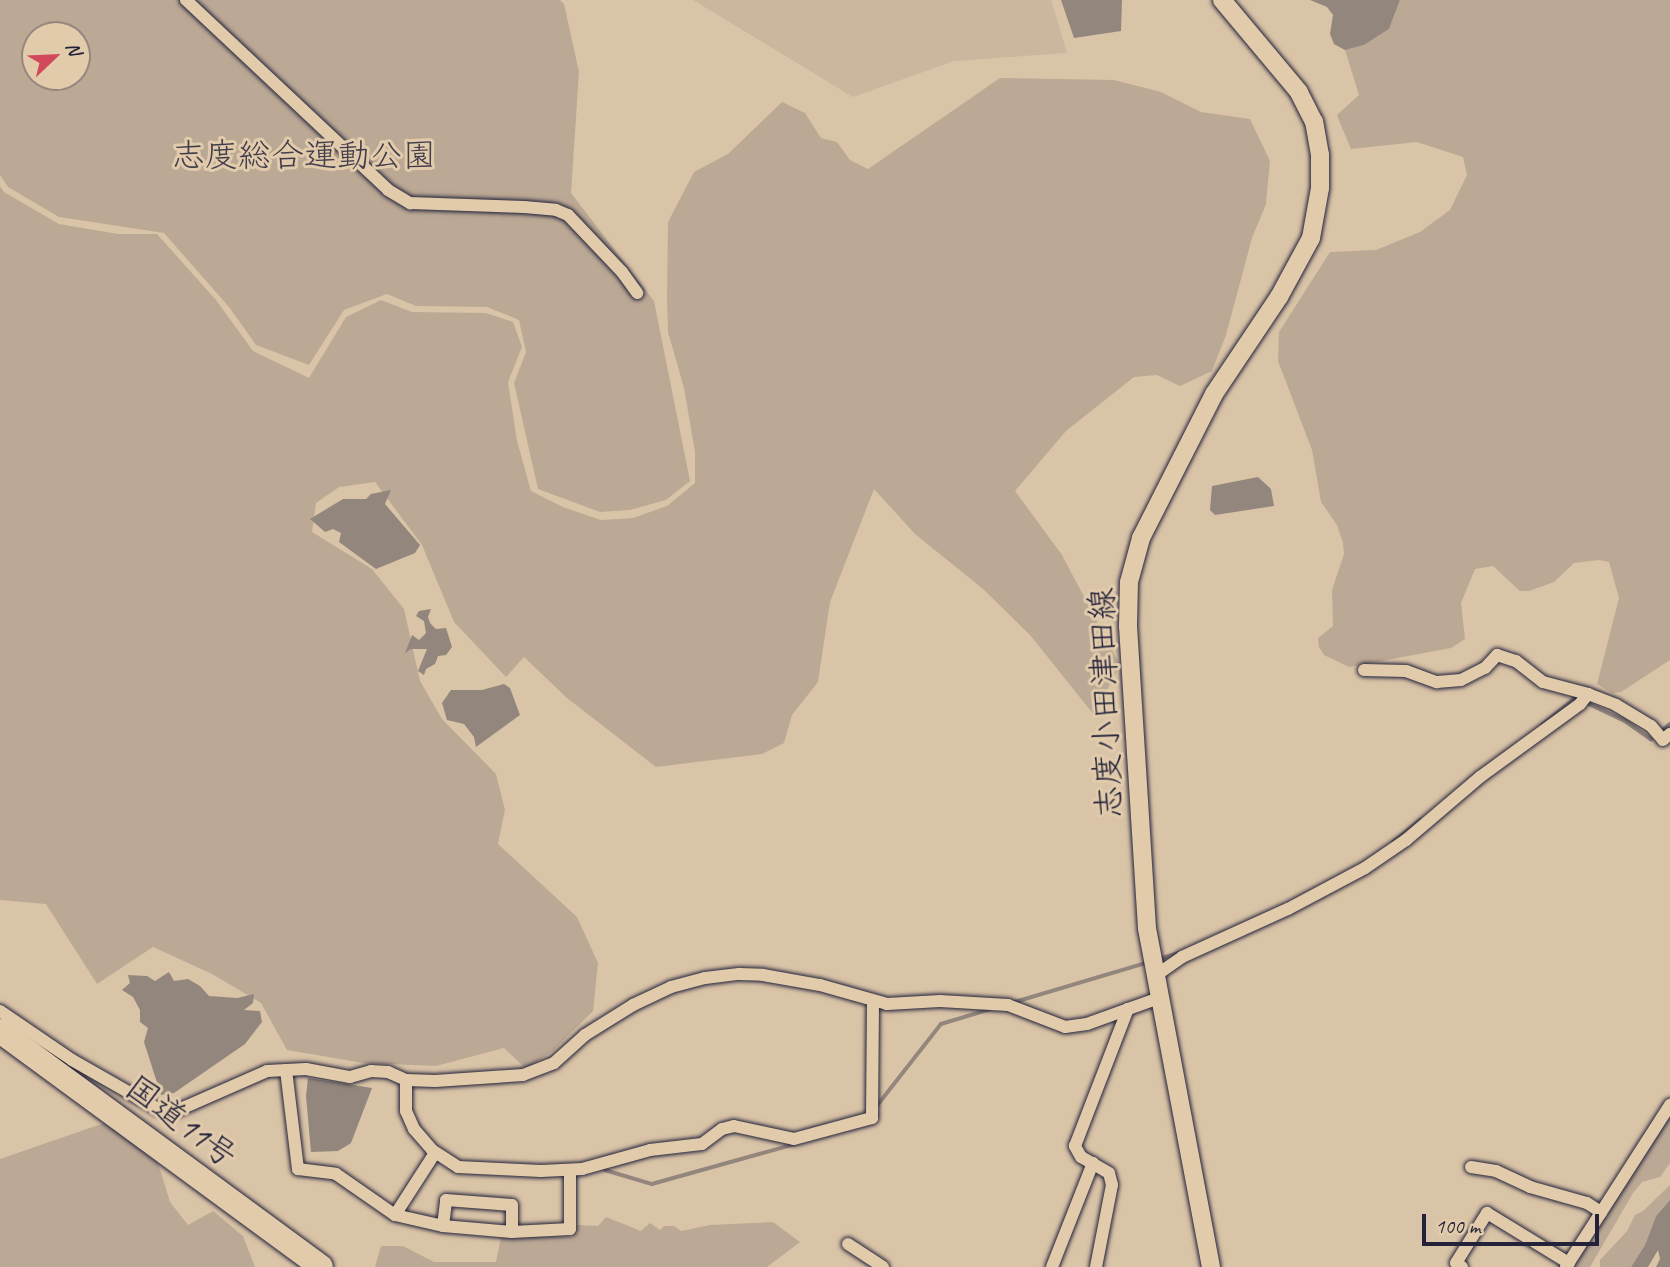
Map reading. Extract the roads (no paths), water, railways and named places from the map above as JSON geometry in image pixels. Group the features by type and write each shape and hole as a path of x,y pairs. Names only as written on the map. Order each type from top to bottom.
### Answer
{"highway":[{"name":"国道11号","path":"0,1031 321,1267"}],"main road":[{"name":"志度小田津田線","path":"1211,1267 1154,976 1142,880 1138,765 1128,626 1129,582 1141,538 1214,394 1301,260 1311,238 1320,188 1320,155 1314,122 1299,92 1222,0"}],"street":[{"path":"186,0 388,190 410,203 556,210 568,215 577,224 622,272 637,293"},
{"path":"1364,670 1406,671 1437,682 1461,680 1485,668 1497,655 1516,661 1543,682 1588,694 1651,726 1663,740 1670,734"},
{"path":"1154,976 1182,957 1287,909 1365,868 1406,840 1480,776 1580,704 1588,694"},
{"path":"0,1011 72,1060 158,1109 176,1111 267,1071 306,1069 350,1077 371,1072 388,1072 406,1080 435,1081 510,1076 541,1070 554,1063 585,1035 633,1005 671,987 705,978 763,975 820,985 873,1001 1008,1005 1065,1027 1087,1024 1159,998"},
{"path":"406,1080 405,1111 414,1129 435,1153 458,1167 570,1170 650,1150 702,1144 722,1129 734,1126 794,1139 872,1118 873,1001"},
{"path":"1096,1267 1112,1185 1109,1173 1081,1157 1075,1146 1128,1009"},
{"path":"286,1070 298,1169 337,1174 395,1215 443,1226 512,1232 570,1229 570,1170"},
{"path":"1462,1267 1456,1263 1487,1213 1568,1265 1670,1105"},
{"path":"395,1215 435,1153"},
{"path":"1052,1267 1093,1163"},
{"path":"1471,1167 1496,1171 1530,1187 1587,1203 1601,1212"},
{"path":"443,1226 446,1200 512,1205 512,1232"},
{"path":"848,1244 883,1267"}],"waterway":[{"path":"1542,725 1574,699"},
{"path":"1589,704 1625,721 1651,739"},
{"path":"1663,730 1670,724"},
{"path":"1393,842 1420,820"},
{"path":"1159,959 1179,953"},
{"path":"1015,1002 1149,962"},
{"path":"876,1107 941,1024 991,1009"},
{"path":"605,1170 652,1184 795,1144"}],"park label":[{"name":"志度総合運動公園","path":"304,156"}]}
